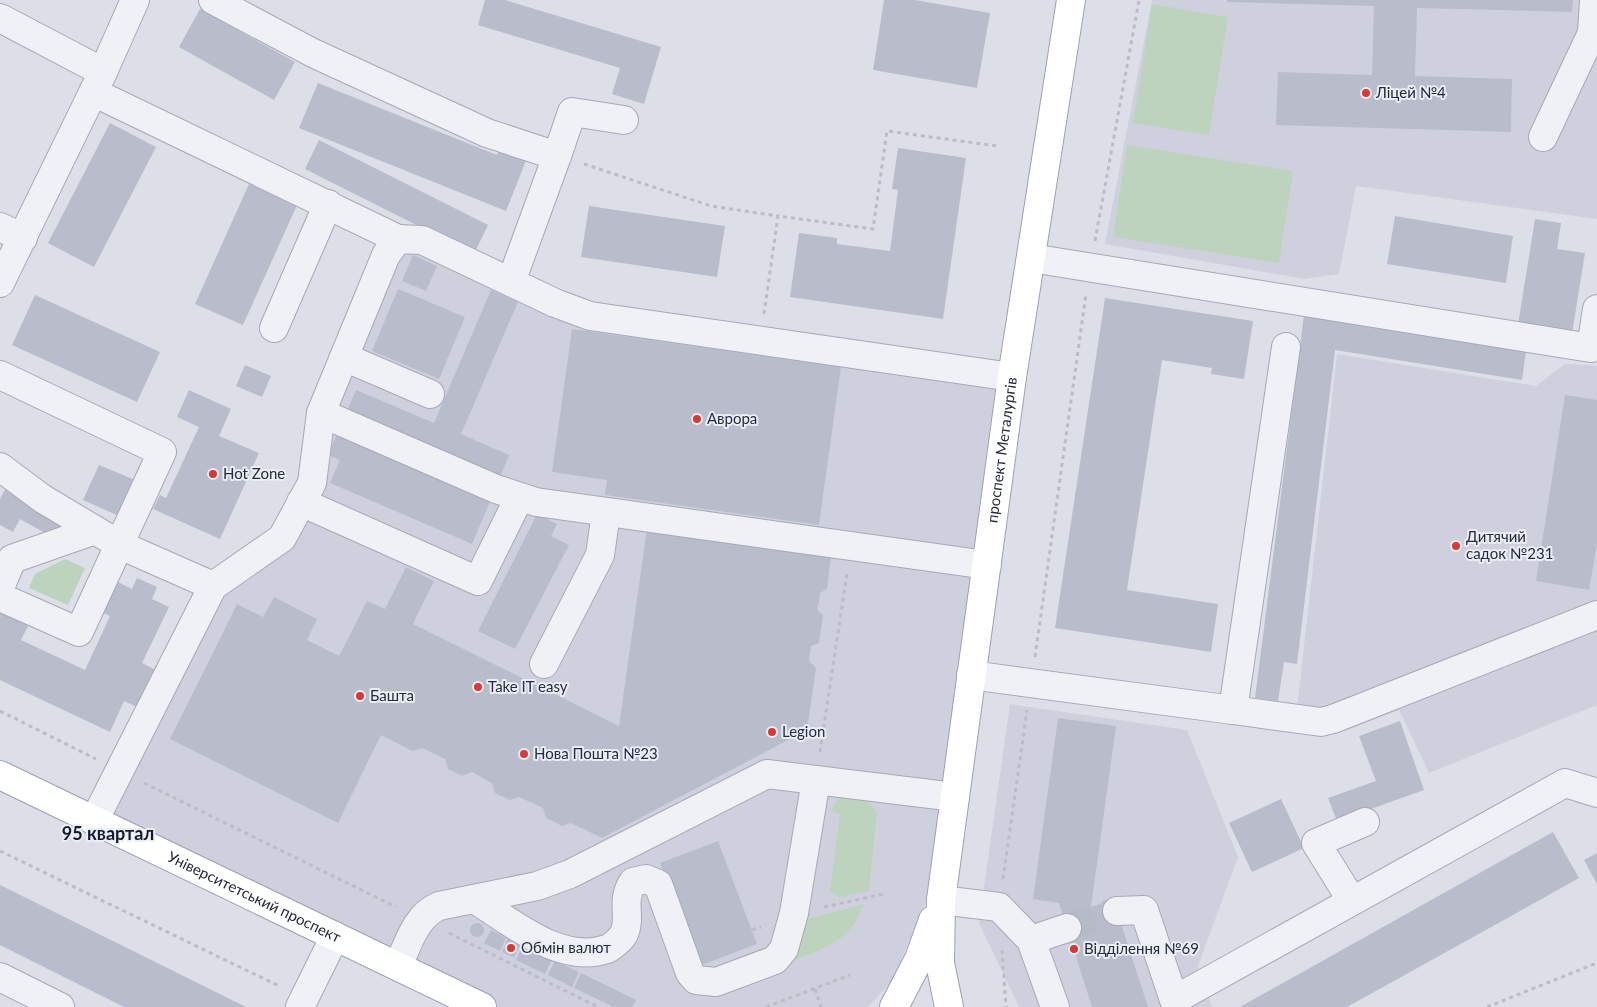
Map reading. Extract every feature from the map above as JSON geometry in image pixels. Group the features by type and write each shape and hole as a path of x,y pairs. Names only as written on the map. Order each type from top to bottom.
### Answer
{"main road":[{"name":"проспект Металургів","path":"941,900 1012,377 1071,0"},
{"name":"Університетський проспект","path":"0,775 482,1007"},
{"path":"894,1007 919,959 941,900"},
{"path":"941,900 940,963 949,1007"}],"lane":[{"path":"0,282 11,233 98,82 135,0"},
{"path":"213,0 313,53 487,133 556,156"},
{"path":"1543,137 1592,33 1594,0"},
{"path":"0,18 98,82 328,204 398,239 422,240 555,303 590,316 1012,377"},
{"path":"511,282 572,112 624,120"},
{"path":"274,328 328,204"},
{"path":"94,820 213,586 282,538 312,483 321,413 386,255 398,239"},
{"path":"1031,258 1591,348 1597,309"},
{"path":"1233,710 1286,347"},
{"path":"344,357 430,394"},
{"path":"0,375 162,452 79,632 1,587 12,559 95,530"},
{"path":"321,413 519,498 536,502 987,565"},
{"path":"0,467 43,499 120,545 213,586"},
{"path":"302,502 478,581 519,498"},
{"path":"544,664 600,555 606,513"},
{"path":"971,675 1321,722 1333,719 1597,615"},
{"path":"398,966 420,919 429,910 439,906 537,886 570,874 767,774 955,797"},
{"path":"474,899 546,943 572,952 595,953 611,947 624,935 627,920 626,894 633,882 646,879 658,884 690,973 696,980 716,982 775,960 784,949 794,913 816,780"},
{"path":"1118,911 1144,910 1174,1000 1565,783 1597,793"},
{"path":"1352,901 1316,843 1365,822"},
{"path":"941,900 999,907 1031,940 1055,1007"},
{"path":"1031,940 1067,928"},
{"path":"302,1003 335,936"},
{"path":"0,977 60,1007"}],"path":[{"path":"1006,1007 999,907 1090,268 1139,0"},
{"path":"556,156 711,206 872,229 887,131 997,146"},
{"path":"760,342 778,216"},
{"path":"816,780 850,558 854,547"},
{"path":"0,711 598,1007"},
{"path":"0,851 302,1003"},
{"path":"1487,1007 1597,963"},
{"path":"766,1007 850,975"},
{"path":"815,989 821,1007"}],"shaded area":[{"name":"Ліцей №4","path":"1152,0 1597,0 1597,219 1356,186 1339,274 1304,279 1105,244"},
{"path":"398,239 555,303 1012,377 949,838 924,907 892,981 868,1007 482,1007 94,821 213,586 282,538 313,475"},
{"name":"Дитячий садок №231","path":"1337,354 1536,386 1565,364 1597,366 1597,705 1429,773 1399,710 1347,730 1295,726"},
{"path":"1010,704 1187,730 1238,857 1198,966 1212,1007 1019,1007 979,923"}],"green space":[{"path":"1152,4 1228,17 1209,135 1133,123"},
{"path":"1127,145 1293,171 1279,263 1113,237"},
{"path":"65,559 85,568 68,605 29,588 35,574"},
{"path":"845,796 863,800 877,812 869,891 839,897 830,891 840,814 831,811 838,799"},
{"path":"864,904 852,926 838,940 797,960 793,949 800,921"}],"building":[{"path":"485,0 505,0 661,47 644,104 612,94 620,68 478,25"},
{"path":"884,0 915,0 990,13 977,88 873,70"},
{"path":"1227,0 1573,0 1572,12 1417,8 1415,76 1512,79 1511,132 1276,125 1278,72 1372,75 1374,6 1227,2"},
{"path":"200,9 295,62 274,100 179,47"},
{"path":"318,83 497,155 499,147 527,158 506,211 299,128"},
{"path":"110,123 156,147 94,267 48,243"},
{"path":"319,140 488,225 474,254 305,169"},
{"path":"898,148 966,158 943,319 790,297 799,233 837,238 837,244 890,251 898,190 892,189"},
{"path":"249,184 297,205 243,325 195,304"},
{"path":"589,206 725,226 717,277 581,257"},
{"path":"1395,216 1513,236 1506,283 1387,264"},
{"path":"1535,219 1561,223 1557,249 1585,253 1572,334 1518,325"},
{"path":"413,255 437,266 426,291 402,281"},
{"path":"398,289 465,317 439,379 372,351"},
{"path":"491,290 518,302 461,434 509,455 499,480 345,415 356,390 434,423"},
{"path":"35,295 160,352 137,402 12,345"},
{"path":"1105,298 1253,321 1244,379 1211,374 1212,368 1162,360 1127,590 1218,604 1211,652 1055,628"},
{"path":"1304,315 1526,351 1522,380 1335,350 1297,664 1284,662 1278,701 1255,698"},
{"name":"Аврора","path":"572,329 841,367 819,525 605,495 607,480 552,472"},
{"path":"245,365 271,376 262,397 236,386"},
{"name":"Hot Zone","path":"189,390 231,409 219,436 259,453 220,539 153,509 160,495 166,498 199,427 177,417"},
{"path":"1565,395 1597,400 1597,544 1589,590 1536,581"},
{"path":"338,432 492,497 472,544 330,483 340,460 328,455"},
{"path":"99,465 135,480 119,516 83,500"},
{"path":"7,486 65,517 54,538 20,519 13,532 0,525 0,499"},
{"path":"537,514 557,524 551,536 569,545 515,649 478,631"},
{"path":"647,529 831,556 827,589 820,593 817,610 823,615 819,643 811,646 809,661 816,668 807,730 602,838 571,823 562,826 546,818 543,808 519,797 510,800 495,793 492,783 472,772 462,776 448,769 445,759 422,748 412,751 381,735 338,823 170,739 237,604 263,617 274,597 317,619 307,640 339,656 367,601 385,609 406,567 434,581 413,624 619,726"},
{"path":"137,578 157,587 152,599 169,607 142,663 162,673 144,710 124,701 110,732 0,680 0,612 28,626 21,640 85,670 110,616 99,611 114,580 132,589"},
{"path":"1058,718 1116,726 1091,907 1113,899 1148,1007 1092,1007 1059,903 1033,899"},
{"path":"1400,721 1424,790 1337,821 1328,798 1376,781 1359,736"},
{"path":"1281,799 1304,848 1252,872 1229,823"},
{"path":"1553,832 1579,878 1538,901 1347,1007 1240,1007"},
{"path":"718,841 757,944 699,966 660,863"},
{"path":"1597,853 1597,884 1584,860"},
{"path":"0,885 246,1007 124,1007 0,945"},
{"path":"474,923 480,923 484,930 480,937 474,937 470,933 470,927"},
{"path":"491,930 506,938 500,951 484,943"},
{"name":"Обмін валют","path":"508,938 521,944 514,958 502,952"},
{"path":"523,945 552,959 545,974 516,960"},
{"path":"555,961 579,972 572,987 548,975"},
{"path":"581,973 636,1000 632,1007 614,1007 574,988"}],"tunnel":[{"path":"1067,928 1117,911"}],"place":[{"name":"Ліцей №4","path":"1366,93"},
{"name":"Аврора","path":"697,419"},
{"name":"Hot Zone","path":"213,474"},
{"name":"Дитячий садок №231","path":"1456,546"},
{"name":"Take IT easy","path":"478,687"},
{"name":"Башта","path":"360,696"},
{"name":"Legion","path":"772,732"},
{"name":"Нова Пошта №23","path":"524,754"},
{"name":"Обмін валют","path":"511,948"},
{"name":"Відділення №69","path":"1074,949"}],"district":[{"name":"95 квартал","path":"108,834"}]}
